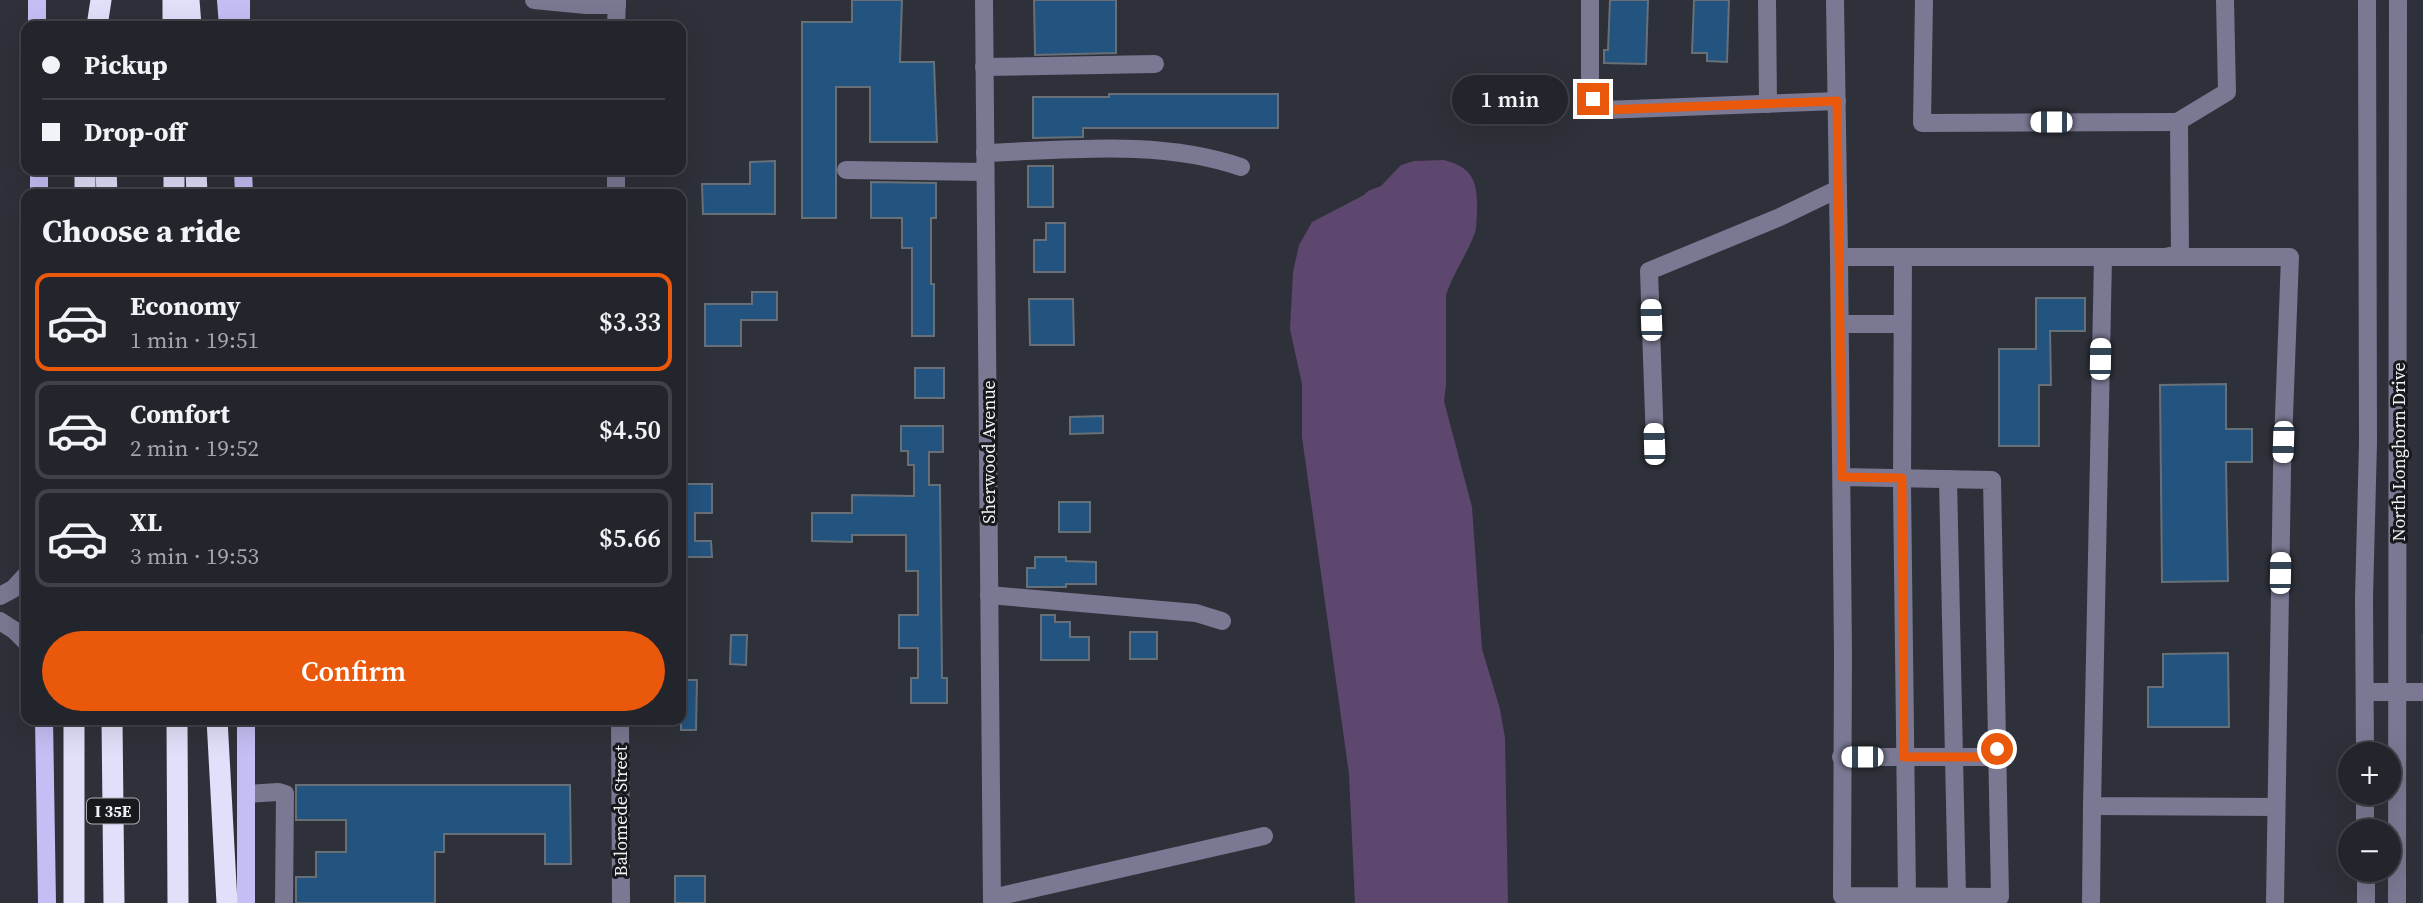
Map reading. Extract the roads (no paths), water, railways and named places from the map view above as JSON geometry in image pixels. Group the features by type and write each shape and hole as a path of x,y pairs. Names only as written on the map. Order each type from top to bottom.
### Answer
{"highway":[{"path":"98,21 103,0"},
{"path":"103,0 105,21"},
{"path":"173,0 173,21"},
{"path":"189,0 191,21"},
{"path":"74,725 74,903"},
{"name":"I 35E","path":"112,725 114,903"},
{"path":"177,725 178,903"},
{"path":"217,725 228,903"}],"main road":[{"path":"37,0 37,21"},
{"path":"226,0 228,21"},
{"path":"241,0 241,21"},
{"path":"44,725 47,903"},
{"path":"246,725 246,903"}],"street":[{"path":"534,0 586,5 617,2 616,21"},
{"name":"Sherwood Avenue","path":"984,0 992,900"},
{"path":"1590,0 1590,80 1593,99 1604,110 1837,101"},
{"path":"1767,0 1768,104"},
{"path":"1835,0 1842,477 1842,895 2000,897 1992,480 1842,477"},
{"path":"1924,0 1922,123 2179,122 2227,92 2225,0"},
{"name":"North Longhorn Drive","path":"2365,742 2364,598 2368,443 2367,0"},
{"name":"North Longhorn Drive","path":"2397,903 2398,0"},
{"path":"985,67 1155,64"},
{"path":"2103,257 2180,256 2179,122"},
{"path":"985,153 1118,148 1214,158 1241,167"},
{"path":"846,170 985,172"},
{"path":"1654,444 1649,271 1780,217 1838,189"},
{"path":"2367,256 2399,257"},
{"path":"1839,257 2290,257 2282,482 2275,903"},
{"path":"1903,257 1902,478 1907,896"},
{"path":"2091,903 2103,257"},
{"path":"1840,324 1902,324"},
{"path":"1948,479 1957,896"},
{"path":"0,596 13,589 21,580"},
{"path":"989,595 1196,613 1222,621"},
{"path":"0,621 21,637"},
{"path":"2365,692 2423,692"},
{"name":"Balomede Street","path":"620,725 621,903"},
{"path":"1842,757 1997,757"},
{"path":"246,794 285,794 284,903"},
{"path":"2092,806 2276,807"},
{"path":"992,900 1264,836"},
{"path":"2366,882 2366,903"}]}
